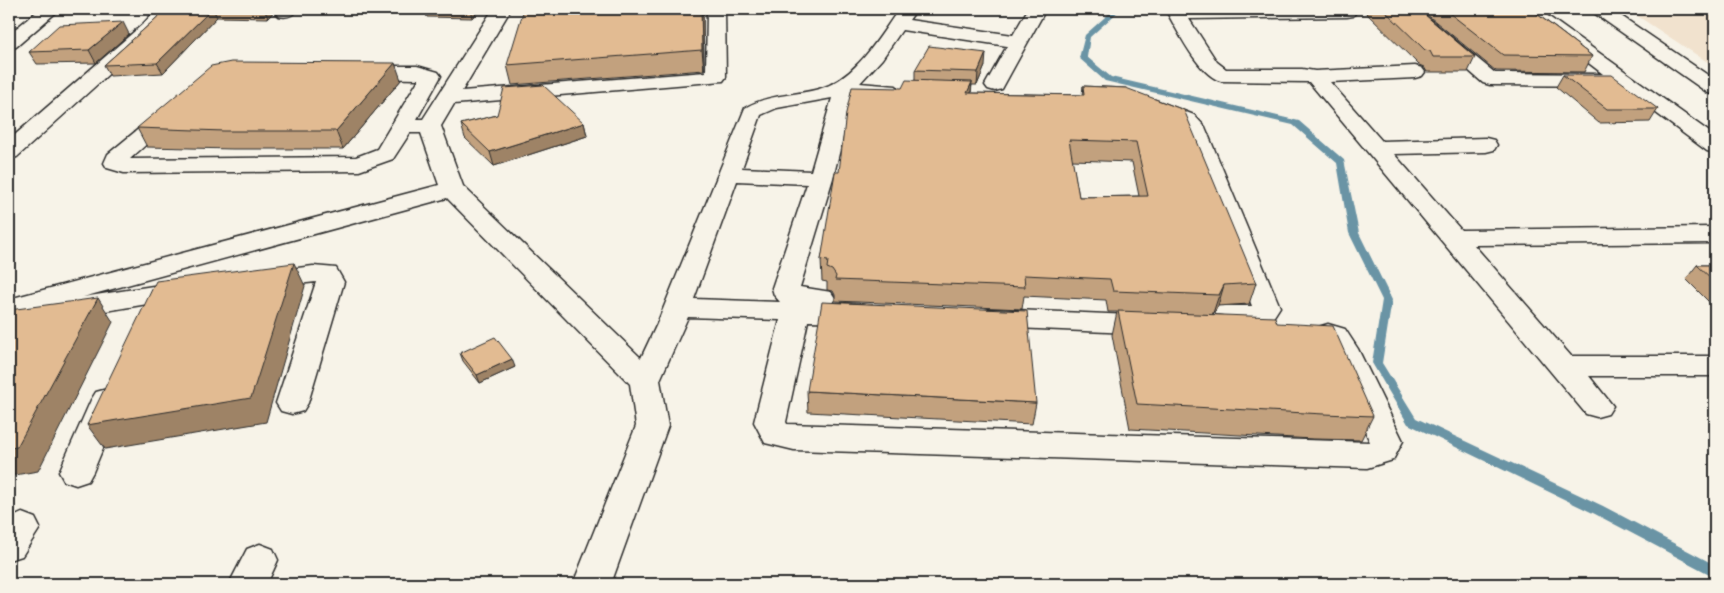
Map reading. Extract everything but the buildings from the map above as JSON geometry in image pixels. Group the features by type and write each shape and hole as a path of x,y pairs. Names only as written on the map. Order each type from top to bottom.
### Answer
{"street":[{"path":"9,43 51,9"},
{"path":"9,152 149,28 167,9"},
{"path":"430,126 502,9"},
{"path":"447,98 716,77 716,9"},
{"path":"996,91 1037,9"},
{"path":"1407,9 1490,79 1622,80"},
{"path":"1527,9 1715,146"},
{"path":"1600,9 1715,89"},
{"path":"1176,11 1347,12"},
{"path":"1176,11 1210,66 1220,75 1302,75 1314,77 1415,72"},
{"path":"592,584 652,426 645,380 677,308 752,112 760,106 771,103 834,91 852,80 876,54 902,17 1019,42"},
{"path":"190,96 116,159 115,163 124,166 359,164 385,154 431,76 417,72 338,71"},
{"path":"1314,77 1597,406"},
{"path":"677,308 796,311 882,308 788,295 786,288 821,178 843,97 860,89 909,90"},
{"path":"796,311 770,422 776,434 794,438 1367,455 1381,451 1387,441 1335,336 1294,330 971,311 1182,313 1250,316 1262,314 1266,307 1194,127 1176,114 1132,100"},
{"path":"403,126 430,126"},
{"path":"430,126 452,189 645,380"},
{"path":"1376,148 1486,145"},
{"path":"728,174 821,178"},
{"path":"9,318 152,282 452,189"},
{"path":"1452,238 1715,235"},
{"path":"237,284 313,274 327,274 330,282 292,403"},
{"path":"139,326 152,282"},
{"path":"9,308 152,282 209,287"},
{"path":"1564,366 1715,366"},
{"path":"76,472 119,372"}],"shaded area":[{"path":"1627,9 1715,9 1715,67"}],"waterway":[{"path":"1118,9 1087,36 1083,58 1108,79 1296,123 1341,162 1354,233 1387,300 1377,363 1412,421 1599,510 1715,571"}]}
